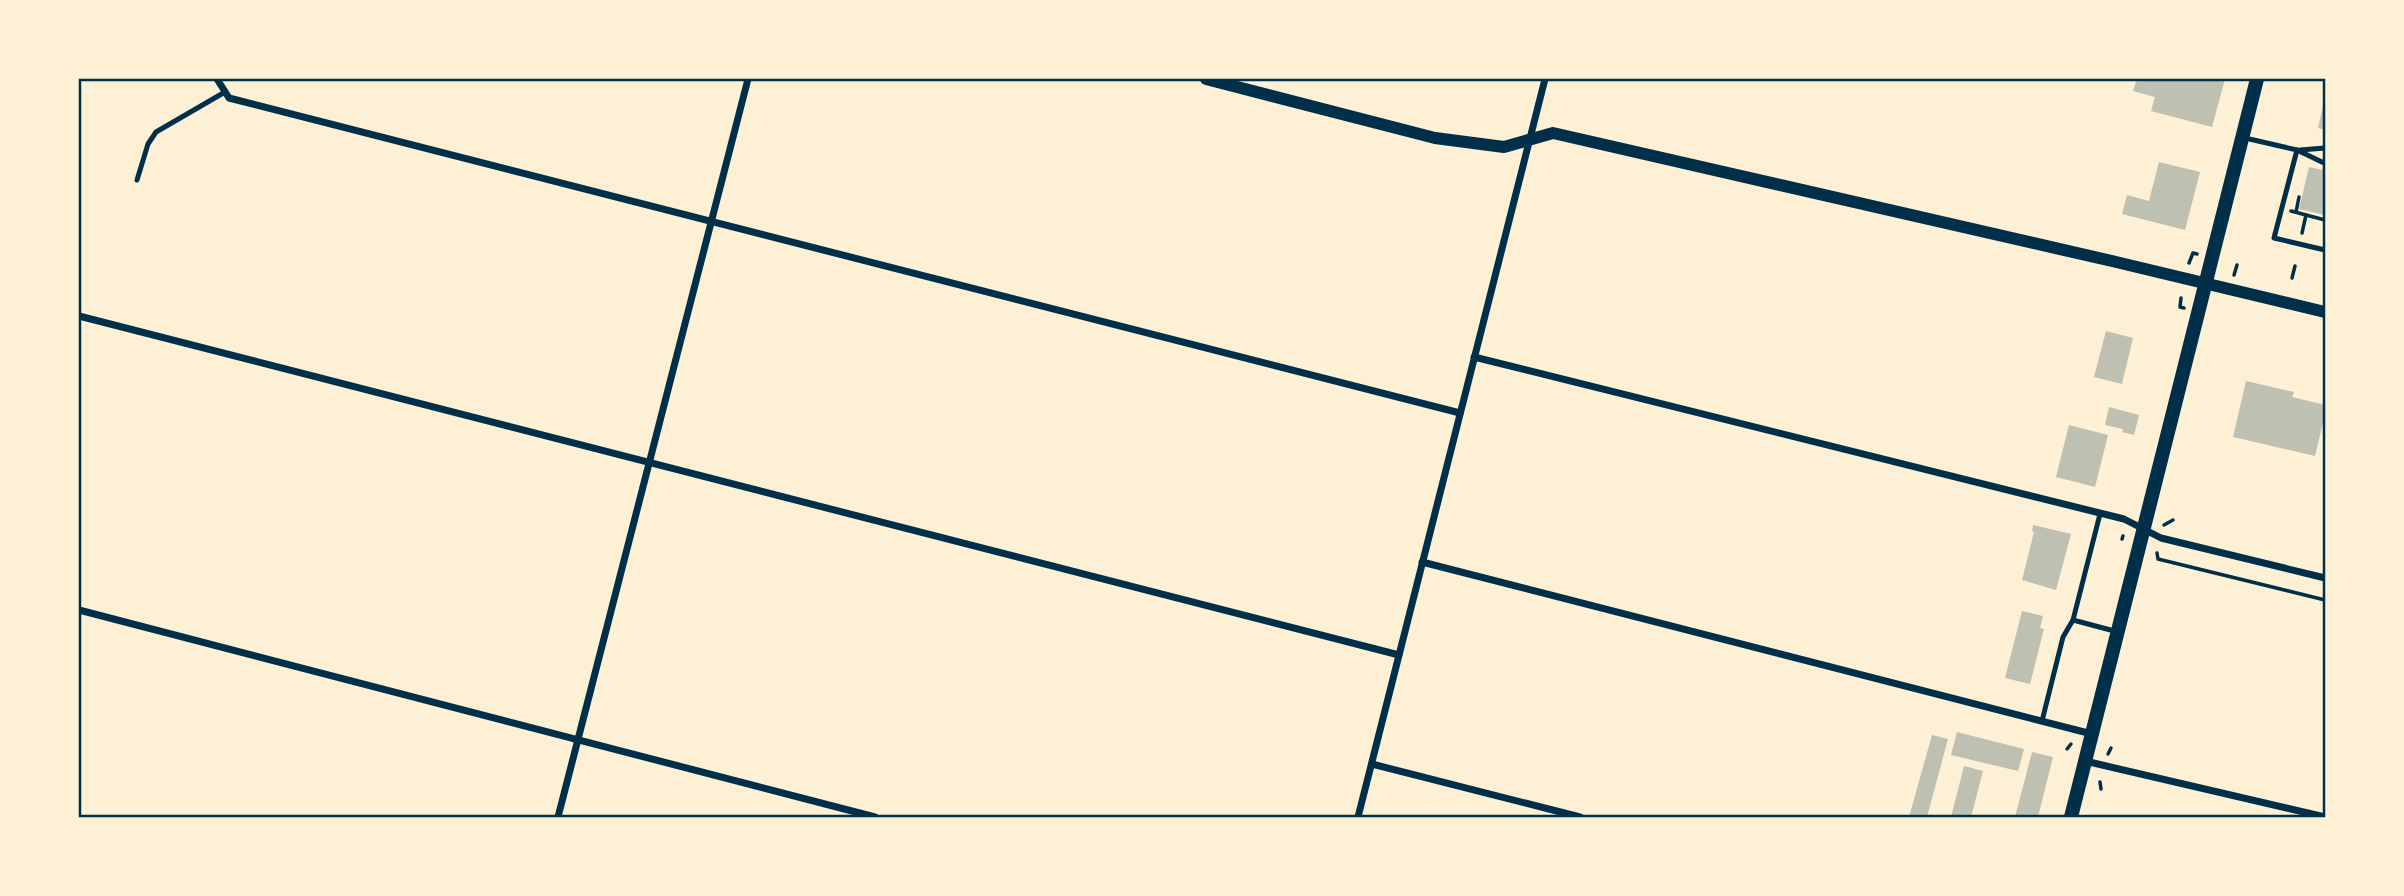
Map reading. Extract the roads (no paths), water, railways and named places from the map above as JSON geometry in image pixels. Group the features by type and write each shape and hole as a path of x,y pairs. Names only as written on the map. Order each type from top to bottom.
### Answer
{"main road":[{"path":"2071,817 2257,79"}],"street":[{"path":"217,79 229,98 1460,413"},
{"path":"558,817 748,79"},
{"path":"1206,79 1435,138 1504,147 1553,133 2325,312"},
{"path":"1358,817 1545,79"},
{"path":"79,316 1399,655"},
{"path":"1474,357 2124,519 2161,538 2325,578"},
{"path":"1422,562 2092,734"},
{"path":"79,610 875,817"},
{"path":"2085,761 2325,817"},
{"path":"1371,764 1580,817"}],"lane":[{"path":"137,180 148,144 156,131 225,92"},
{"path":"2242,137 2297,150 2324,163"},
{"path":"2297,150 2325,148"},
{"path":"2297,150 2274,238 2325,250"},
{"path":"2042,720 2063,636 2073,620 2100,514"},
{"path":"2073,620 2118,632"}]}
